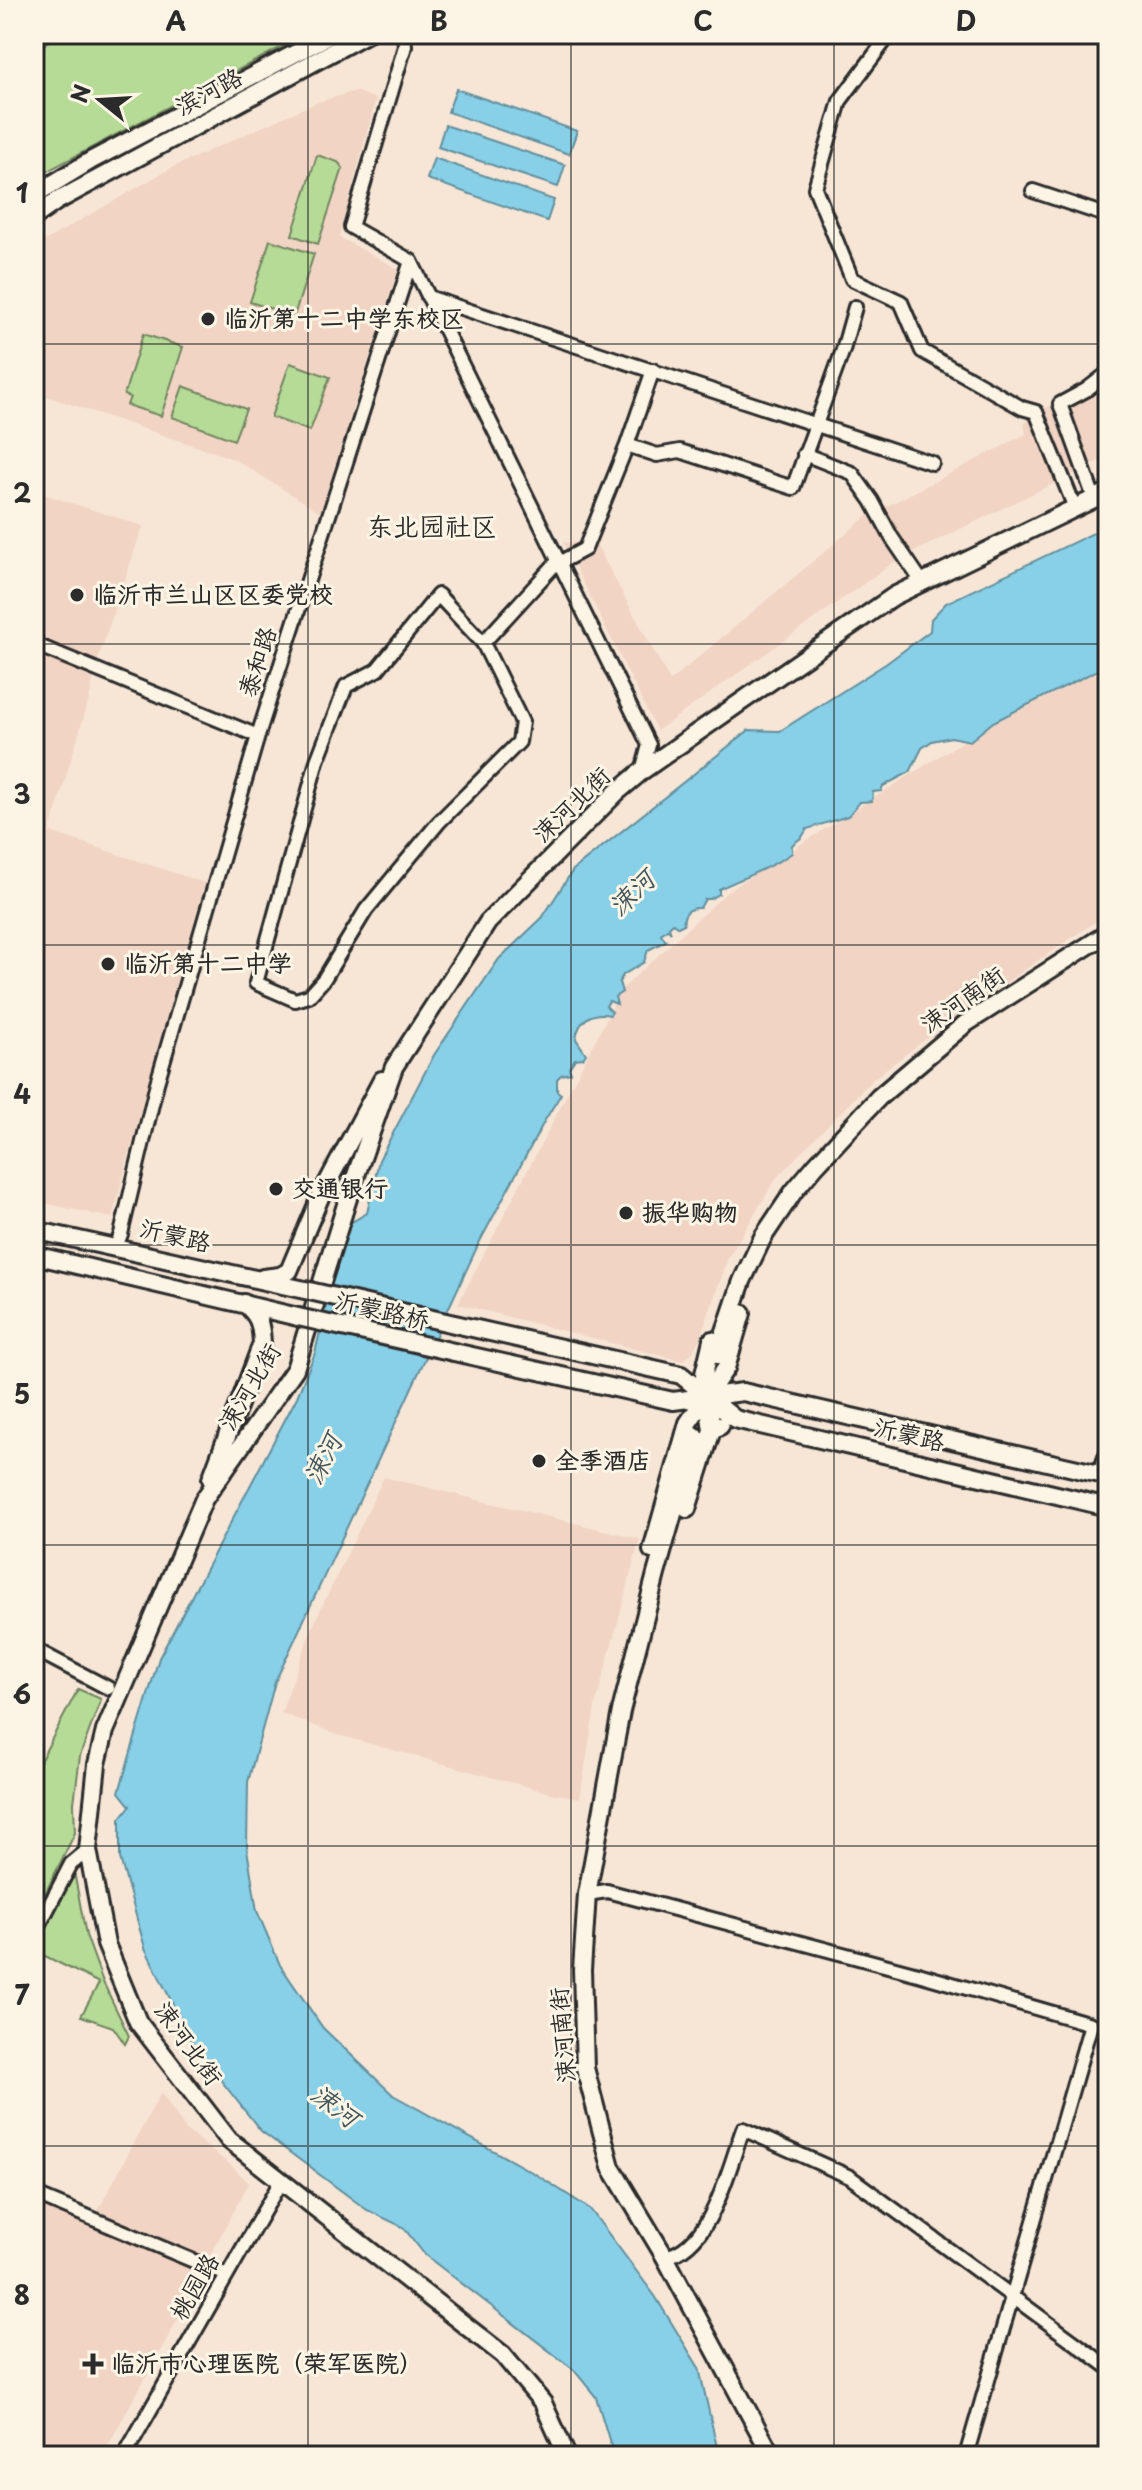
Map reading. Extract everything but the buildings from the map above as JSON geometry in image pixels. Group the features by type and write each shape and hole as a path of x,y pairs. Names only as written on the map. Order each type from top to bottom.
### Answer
{"main road":[{"name":"滨河路","path":"34,195 104,154 332,34"},
{"name":"滨河路","path":"34,217 57,201 366,34"},
{"name":"涑河北街","path":"567,2456 543,2403 503,2355 229,2140 138,2022 106,1944 88,1850 97,1764 105,1731 204,1499 295,1369 349,1195 394,1067 488,922 617,792 642,771 894,596 1101,495"},
{"name":"涑河南街","path":"712,1430 706,1396 742,1281 763,1237 794,1191 911,1068 965,1024 1108,933"},
{"path":"255,1278 280,1276 289,1271 321,1195 378,1084 394,1067"},
{"path":"305,1290 297,1272 298,1264 336,1176 343,1176 349,1195"},
{"name":"沂蒙路","path":"34,1230 305,1290"},
{"name":"沂蒙路","path":"34,1255 298,1317"},
{"name":"沂蒙路桥","path":"305,1290 459,1325"},
{"path":"204,1499 262,1343 258,1315 242,1302"},
{"path":"253,1432 243,1433 237,1422 272,1325 298,1317"},
{"name":"沂蒙路桥","path":"298,1317 454,1352"},
{"name":"沂蒙路","path":"459,1325 681,1375 735,1419 1108,1507"},
{"name":"沂蒙路","path":"454,1352 673,1401 743,1392 1104,1475"},
{"path":"681,1375 716,1362 743,1392"},
{"path":"645,1614 643,1580 688,1423 706,1396"},
{"path":"645,1614 664,1584 712,1430 735,1419"},
{"name":"涑河南街","path":"695,1436 621,1711 587,1894 582,1970 585,2068 611,2167 665,2257 772,2456"}],"street":[{"path":"404,34 405,46 351,227 411,261 649,745 642,771"},
{"path":"890,34 840,101 815,188 830,228 852,279 901,302 922,351 1008,401 1036,412 1075,508"},
{"path":"1033,191 1108,216"},
{"name":"泰和路","path":"116,1247 157,1083 258,736 411,261"},
{"path":"428,297 932,463"},
{"path":"627,445 657,455 680,451 793,488 843,350 855,307"},
{"path":"483,643 559,562 585,549 653,370"},
{"path":"1101,495 1060,404 1108,373"},
{"path":"804,454 852,473 922,582"},
{"path":"438,595 483,643 522,722 519,742 439,822 366,910 324,979 309,996 295,1000 256,983 317,761 346,686 377,670 438,595"},
{"path":"34,644 258,736"},
{"path":"649,745 677,747"},
{"path":"1104,1475 1108,1449"},
{"path":"34,1649 108,1688"},
{"path":"34,1935 71,1864 88,1850"},
{"path":"587,1894 607,1891 1091,2024 966,2456"},
{"path":"665,2257 680,2254 707,2225 743,2129 850,2177 1108,2367"},
{"name":"桃园路","path":"124,2456 281,2181"},
{"path":"34,2194 227,2275"}],"shaded area":[{"name":"临沂第十二中学东校区","path":"355,91 376,99 339,237 398,269 320,512 234,459 34,392 34,247 171,168 315,103"},
{"path":"1108,382 1108,457 897,560 657,731 563,542 596,544 670,681 866,517 1026,434 1024,424 1036,412"},
{"name":"临沂第十二中学","path":"34,491 143,526 96,665 90,696 50,831 38,828 205,883 112,1218 34,1201"},
{"path":"1108,665 1108,913 954,1018 874,1078 777,1177 728,1258 692,1353 683,1361 458,1304 622,989 728,891 993,722"},
{"path":"384,1477 640,1539 595,1707 580,1798 550,1793 338,1735 281,1713 311,1630"},
{"path":"161,2092 186,2130 249,2183 207,2261 96,2214"},
{"name":"临沂市心理医院（荣军医院）","path":"34,2200 204,2272 102,2456 34,2456"}],"green space":[{"path":"57,34 306,34 51,169 34,181 34,53"},
{"path":"317,155 338,162 343,168 318,244 292,235"},
{"path":"270,240 314,254 294,316 250,302"},
{"path":"143,334 183,347 161,416 127,405 130,397 124,395"},
{"path":"290,363 330,377 310,431 271,417"},
{"path":"183,386 246,409 234,440 172,417"},
{"path":"78,1689 101,1699 80,1756 74,1803 75,1833 36,1912 34,1773"},
{"path":"75,1877 86,1935 103,1982 129,2036 125,2044 113,2027 81,2016 99,1983 35,1951 70,1881"}],"water":[{"path":"456,89 577,131 569,154 448,112"},
{"path":"445,125 565,165 558,187 438,147"},
{"path":"434,158 554,200 547,221 427,179"},
{"name":"涑河","path":"1108,526 1108,665 993,722 970,741 951,737 932,741 922,748 910,772 883,786 881,791 873,792 872,801 860,802 848,816 807,829 792,845 792,853 719,889 719,894 705,899 700,908 688,912 684,924 678,927 673,923 669,927 671,933 667,929 661,934 666,941 648,950 644,962 623,975 619,982 622,992 615,997 617,1004 609,1001 606,1006 612,1012 610,1015 597,1014 583,1022 576,1039 586,1054 583,1058 575,1059 569,1068 571,1073 557,1079 557,1091 561,1094 478,1245 275,1682 248,1782 247,1849 257,1911 280,1965 323,2028 393,2095 537,2175 590,2209 655,2296 699,2368 719,2456 614,2456 596,2397 574,2370 425,2255 403,2227 367,2210 261,2131 193,2045 145,1948 120,1858 120,1819 130,1806 119,1792 159,1658 297,1397 315,1353 345,1226 367,1213 379,1160 434,1055 499,959 542,918 573,870 749,730 780,731 887,663 930,631 931,619 946,603"}],"tunnel":[{"path":"695,1436 705,1399"}],"place":[{"name":"临沂第十二中学东校区","path":"208,319"},
{"name":"临沂市兰山区区委党校","path":"77,595"},
{"name":"临沂第十二中学","path":"108,964"},
{"name":"交通银行","path":"276,1189"},
{"name":"振华购物","path":"626,1213"},
{"name":"全季酒店","path":"539,1461"},
{"name":"临沂市心理医院（荣军医院）","path":"93,2364"}],"district":[{"name":"东北园社区","path":"432,527"}]}
